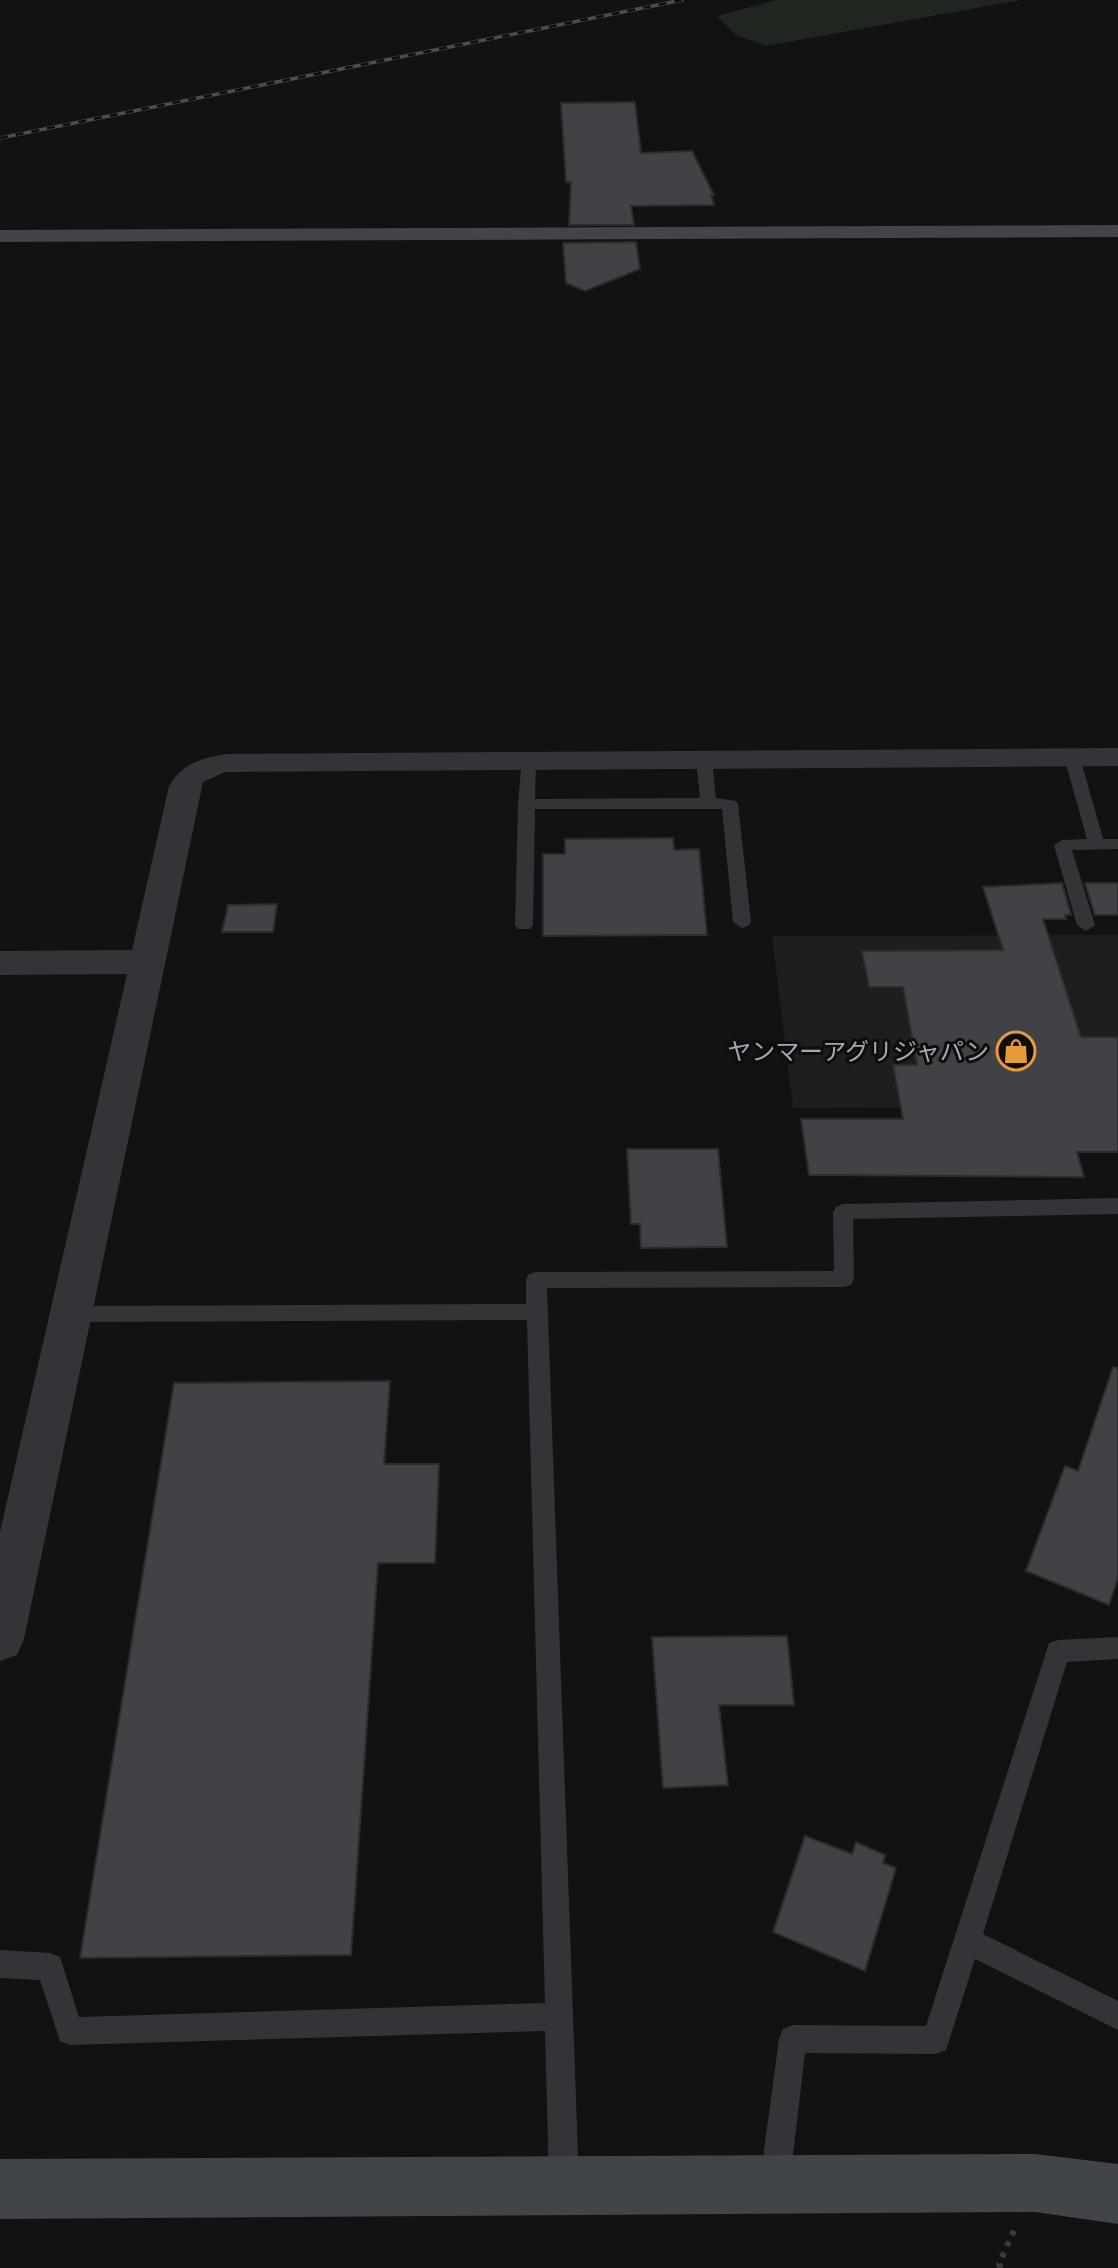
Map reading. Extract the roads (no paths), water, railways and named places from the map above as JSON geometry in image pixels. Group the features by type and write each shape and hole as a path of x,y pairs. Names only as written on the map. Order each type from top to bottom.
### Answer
{"street":[{"path":"0,236 1118,231"},
{"path":"0,1639 146,962 185,786 190,775 225,763 1118,757"},
{"path":"0,963 146,962"},
{"path":"0,2189 1035,2183 1118,2194"}],"lane":[{"path":"1072,757 1096,844"},
{"path":"704,760 709,803"},
{"path":"524,925 528,761"},
{"path":"526,804 730,804 742,922"},
{"path":"1086,925 1062,845 1118,844"},
{"path":"564,2185 536,1280 844,1279 843,1212 1118,1206"},
{"path":"70,1314 537,1312"},
{"path":"774,2184 793,2039 936,2039 1058,1651 1118,1648"},
{"path":"967,1940 1118,2016"},
{"path":"0,1964 50,1966 70,2031 559,2017"}],"railway":[{"path":"0,138 682,0"}],"place":[{"name":"ヤンマーアグリジャパン","path":"1016,1051"}]}
